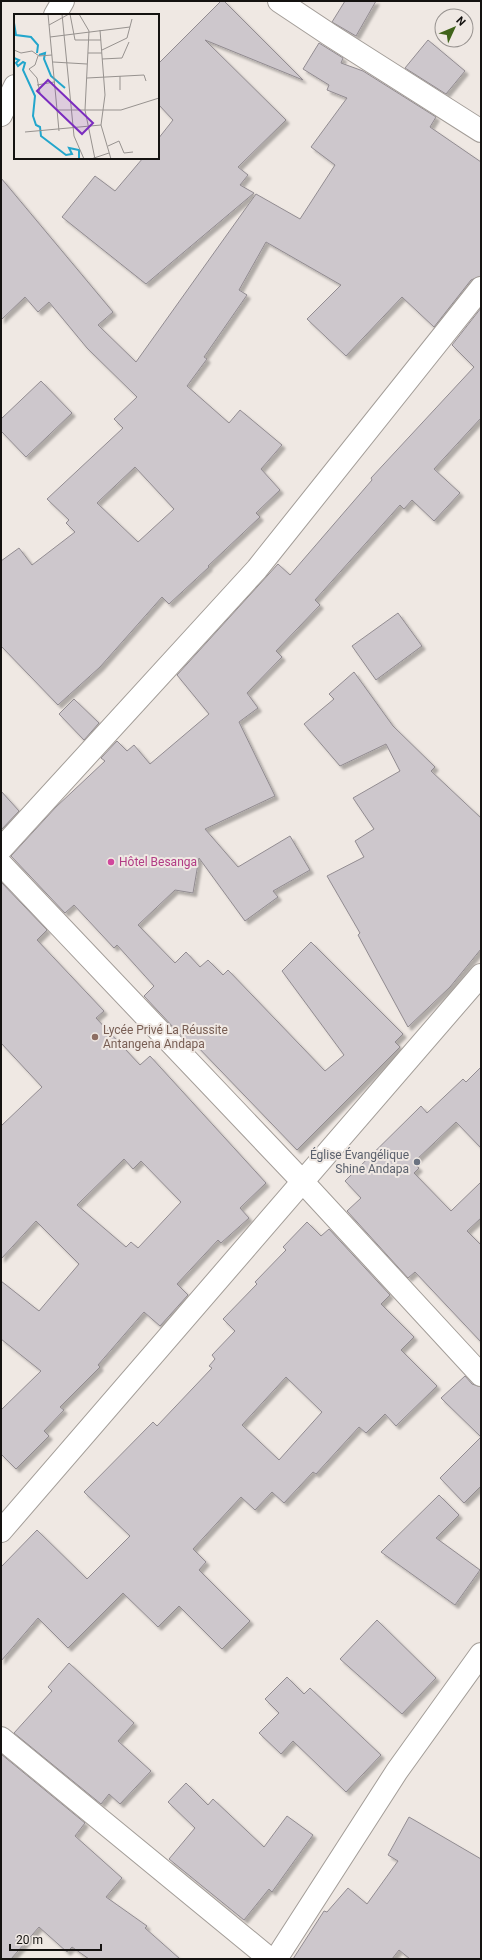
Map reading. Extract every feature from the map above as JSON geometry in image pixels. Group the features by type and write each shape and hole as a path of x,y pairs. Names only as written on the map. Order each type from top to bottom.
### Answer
{"street":[{"path":"56,14 63,1"},
{"path":"280,1 330,35 481,131"},
{"path":"1,115 14,88"},
{"path":"1,849 257,569 481,288"},
{"path":"1,864 302,1181 481,1374"},
{"path":"1,1531 481,975"},
{"path":"276,1959 397,1771 481,1654"},
{"path":"1,1738 270,1959"}],"building":[{"path":"221,1 224,1 303,80 205,40 286,120 238,167 248,175 240,185 254,193 146,284 62,217 95,176 115,191 142,159 159,159 159,138 173,120 159,105 159,63"},
{"path":"345,1 376,1 356,36 332,22"},
{"path":"428,40 434,45 434,48 438,48 465,71 446,94 405,68"},
{"path":"319,43 343,58 341,63 363,71 436,117 430,127 481,162 481,276 471,280 434,327 402,297 346,356 307,319 341,285 266,242 239,290 247,295 204,357 207,359 187,386 229,423 240,410 282,445 261,469 280,490 256,513 260,517 208,566 209,567 169,604 162,597 100,667 58,705 1,646 1,561 19,548 32,565 75,532 66,523 69,520 47,499 123,428 114,419 137,397 87,348 49,302 38,312 25,297 1,320 1,178 113,312 98,325 136,362 256,194 300,219 335,165 311,147 347,98 327,90 329,85 303,69","holes":["135,467 174,509 138,542 97,503"]},
{"path":"481,308 481,418 434,469 460,493 434,521 412,500 404,509 400,505 315,600 320,605 276,651 282,657 247,693 258,708 239,722 275,796 205,829 238,867 290,836 310,870 273,891 278,897 245,921 199,858 193,893 175,890 138,925 175,963 186,952 200,967 208,960 223,975 228,970 325,1071 344,1055 282,971 311,942 403,1034 395,1042 400,1047 297,1150 193,1042 190,1045 144,996 154,986 117,945 114,948 74,905 65,913 11,856 56,807 105,761 101,758 117,741 127,751 134,745 150,764 209,714 177,675 278,564 290,575 372,480 371,478 474,367 452,345"},
{"path":"41,381 72,413 26,457 1,431 1,419"},
{"path":"398,613 422,646 376,680 352,646"},
{"path":"354,672 393,726 435,767 431,771 481,818 481,949 450,987 408,1027 358,935 360,933 327,876 364,857 355,841 374,829 353,798 400,771 386,744 340,766 304,724 334,699 329,694"},
{"path":"74,699 99,723 84,740 59,714"},
{"path":"1,791 19,811 1,830"},
{"path":"1,882 47,930 37,940 104,1011 96,1018 140,1065 150,1056 266,1183 240,1208 249,1218 221,1243 218,1240 177,1284 188,1295 160,1326 144,1312 98,1365 100,1367 60,1407 64,1410 44,1431 49,1436 16,1469 1,1454 1,1410 41,1371 1,1339 1,1281 39,1311 79,1264 36,1221 1,1259 1,1126 42,1087 1,1043","holes":["124,1159 133,1169 141,1161 181,1202 138,1248 131,1242 126,1247 77,1205"]},
{"path":"481,1067 481,1148 456,1122 413,1163 419,1168 414,1173 451,1211 481,1182 481,1218 467,1231 481,1245 481,1342 415,1272 408,1278 347,1211 361,1198 345,1181 421,1106 427,1113 463,1079 466,1082"},
{"path":"307,1222 321,1236 329,1229 390,1295 381,1304 414,1337 401,1350 437,1386 396,1426 385,1414 366,1433 359,1427 316,1474 313,1472 284,1503 272,1492 255,1510 241,1497 193,1549 206,1562 199,1570 250,1621 222,1649 179,1606 158,1627 123,1593 68,1648 38,1618 1,1661 1,1567 37,1530 87,1579 130,1536 84,1492 153,1422 157,1426 212,1368 209,1366 215,1359 212,1355 235,1331 223,1319 257,1284 255,1282 286,1250 283,1247","holes":["286,1377 322,1412 279,1460 242,1425"]},
{"path":"465,1376 472,1384 481,1387 481,1437 441,1398"},
{"path":"481,1437 481,1486 464,1503 440,1478"},
{"path":"439,1495 459,1515 436,1538 480,1570 455,1605 381,1552"},
{"path":"377,1620 436,1678 402,1714 340,1659"},
{"path":"69,1663 134,1723 118,1741 151,1771 120,1804 109,1794 101,1804 14,1733 52,1691 48,1687"},
{"path":"287,1677 304,1694 310,1688 381,1755 346,1792 293,1741 281,1754 259,1733 279,1713 265,1699"},
{"path":"1,1754 85,1823 75,1836 122,1878 106,1897 147,1926 145,1928 180,1959 89,1959 72,1947 67,1952 39,1927 11,1959 1,1959"},
{"path":"186,1783 208,1805 213,1799 264,1847 287,1816 313,1835 272,1892 269,1889 244,1920 169,1859 195,1828 168,1802"},
{"path":"409,1817 481,1859 481,1959 410,1959 399,1950 392,1959 293,1959 324,1911 327,1912 348,1888 367,1904 398,1861 388,1855"}],"place":[{"name":"Hôtel Besanga","path":"111,862"},
{"name":"Lycée Privé La Réussite Antangena Andapa","path":"95,1037"},
{"name":"Église Évangélique Shine Andapa","path":"417,1162"}]}
